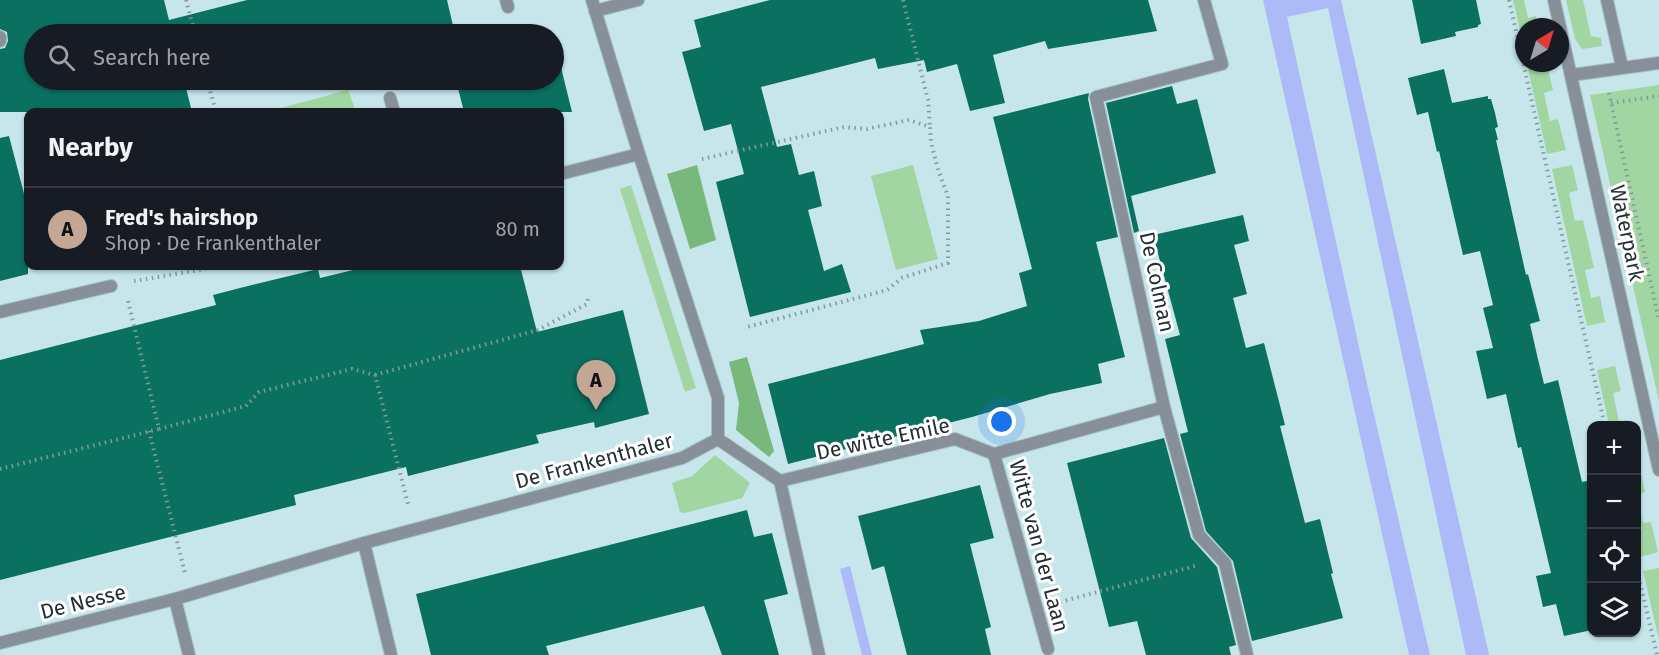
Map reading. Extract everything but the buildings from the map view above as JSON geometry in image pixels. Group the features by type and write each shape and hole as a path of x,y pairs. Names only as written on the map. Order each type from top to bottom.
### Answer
{"street":[{"path":"638,0 594,5 639,154 718,398 718,439 780,482 819,655"},
{"name":"De Colman","path":"1204,0 1222,64 1096,97 1164,407 1199,535 1225,563 1247,655"},
{"name":"Waterpark","path":"1554,0 1659,470"},
{"path":"1607,0 1622,67"},
{"path":"1572,75 1659,63"},
{"path":"390,98 393,108"},
{"path":"564,173 639,154"},
{"path":"0,312 111,286"},
{"path":"994,454 1164,407"},
{"name":"De Frankenthaler","path":"175,599 364,543 682,458 718,439"},
{"name":"De witte Emile","path":"780,482 956,440 994,454"},
{"name":"Witte van der Laan","path":"994,454 1048,649"},
{"path":"364,543 391,655"},
{"path":"175,599 189,655"},
{"name":"De Nesse","path":"0,643 175,599"}],"path":[{"path":"186,0 192,24"},
{"path":"747,327 887,290 902,278 948,263 948,196 938,171 931,142 928,99 903,0"},
{"path":"1509,0 1604,421"},
{"path":"1604,70 1659,320"},
{"path":"210,90 215,108"},
{"path":"1611,103 1659,96"},
{"path":"702,159 844,127 867,129 909,120 930,127"},
{"path":"111,286 198,270"},
{"path":"124,282 159,429"},
{"path":"0,469 246,406 259,392 352,369 375,375 538,330 587,304 588,299"},
{"path":"375,375 415,530"},
{"path":"149,431 190,594"},
{"path":"1036,608 1222,559"},
{"path":"1640,583 1657,655"}],"green space":[{"path":"1513,0 1524,0 1528,18 1517,18"},
{"path":"1566,0 1583,0 1591,36 1601,38 1602,46 1582,49 1575,39"},
{"path":"1529,72 1549,72 1553,90 1544,93 1550,121 1558,119 1566,150 1547,154"},
{"path":"1659,85 1659,401 1590,95"},
{"path":"348,90 355,108 281,108"},
{"path":"697,165 716,240 690,249 667,174"},
{"path":"913,165 938,259 896,270 871,176"},
{"path":"1572,165 1578,190 1569,193 1575,221 1583,220 1594,268 1585,270 1591,298 1600,296 1605,322 1587,326 1552,169"},
{"path":"631,185 696,388 685,392 620,189"},
{"path":"747,357 774,451 769,457 736,430 739,403 729,362"},
{"path":"1615,366 1621,391 1613,393 1619,421 1608,421 1597,370"},
{"path":"715,455 750,483 742,498 685,513 680,512 672,483 692,476"},
{"path":"1641,473 1645,492 1641,494"},
{"path":"1641,514 1643,523 1651,522 1658,552 1641,557"},
{"path":"1659,568 1659,640 1643,571"}],"water":[{"path":"1263,0 1341,0 1489,655 1466,655 1328,8 1287,17 1369,393 1430,655 1409,655"},
{"path":"850,566 872,655 862,655 840,569"}],"place":[{"name":"Fred's hairshop","path":"596,410"}]}
